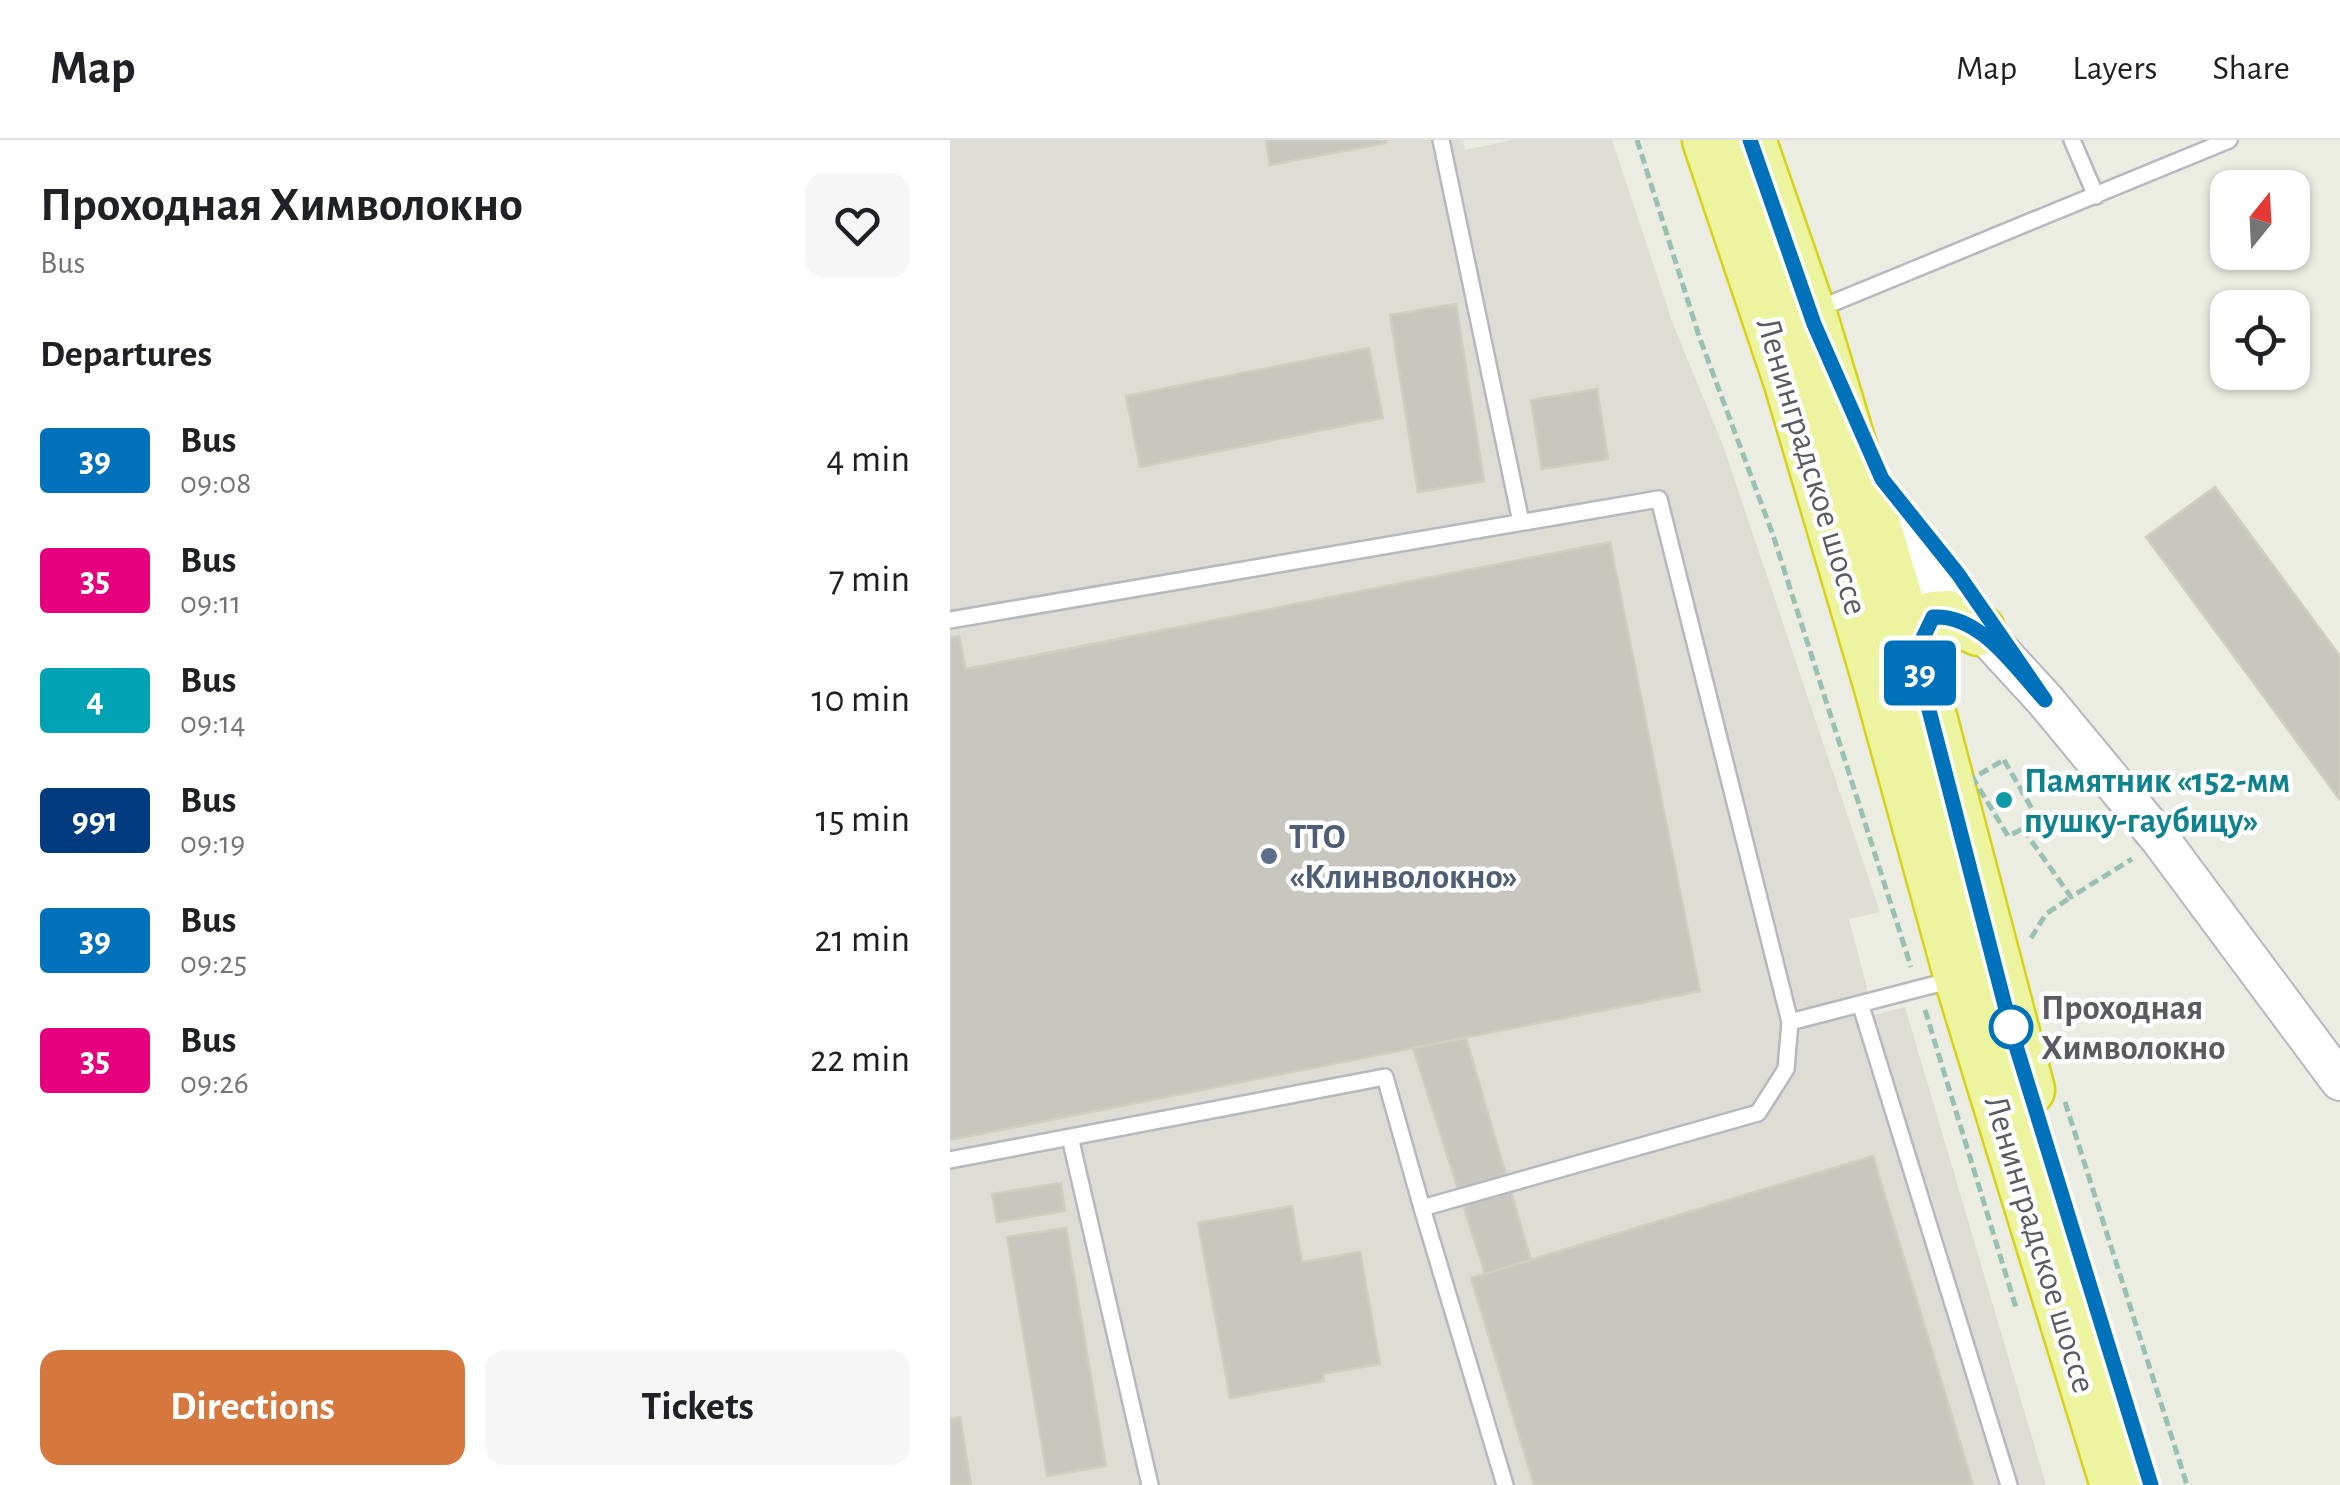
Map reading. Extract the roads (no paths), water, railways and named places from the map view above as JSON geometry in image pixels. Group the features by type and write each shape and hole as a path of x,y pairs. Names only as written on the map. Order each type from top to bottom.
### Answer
{"highway":[{"name":"Ленинградское шоссе","path":"1708,140 1789,380 1880,684 1939,984 2116,1485"},
{"name":"Ленинградское шоссе","path":"1750,140 1812,318 1919,671 2012,1033 2151,1485"},
{"path":"1919,671 1920,644 1933,617 1949,616 1979,630"}],"street":[{"path":"1812,318 1882,479 1958,574 2045,700"},
{"path":"1789,380 1930,575 2045,700 2160,839 2340,1081"}],"lane":[{"path":"1441,140 1522,522"},
{"path":"2072,140 2096,196"},
{"path":"1812,318 2229,140"},
{"path":"950,620 1659,499 1790,1022 1786,1069 1758,1113 1422,1208"},
{"path":"1790,1022 1939,984"},
{"path":"1860,1006 2009,1485"},
{"path":"950,1160 1385,1078 1505,1485"},
{"path":"1070,1137 1150,1485"}],"place":[{"name":"Памятник «152-мм пушку-гаубицу»","path":"2004,800"},
{"name":"ТТО «Клинволокно»","path":"1269,856"},
{"name":"Проходная Химволокно","path":"2011,1027"}]}
